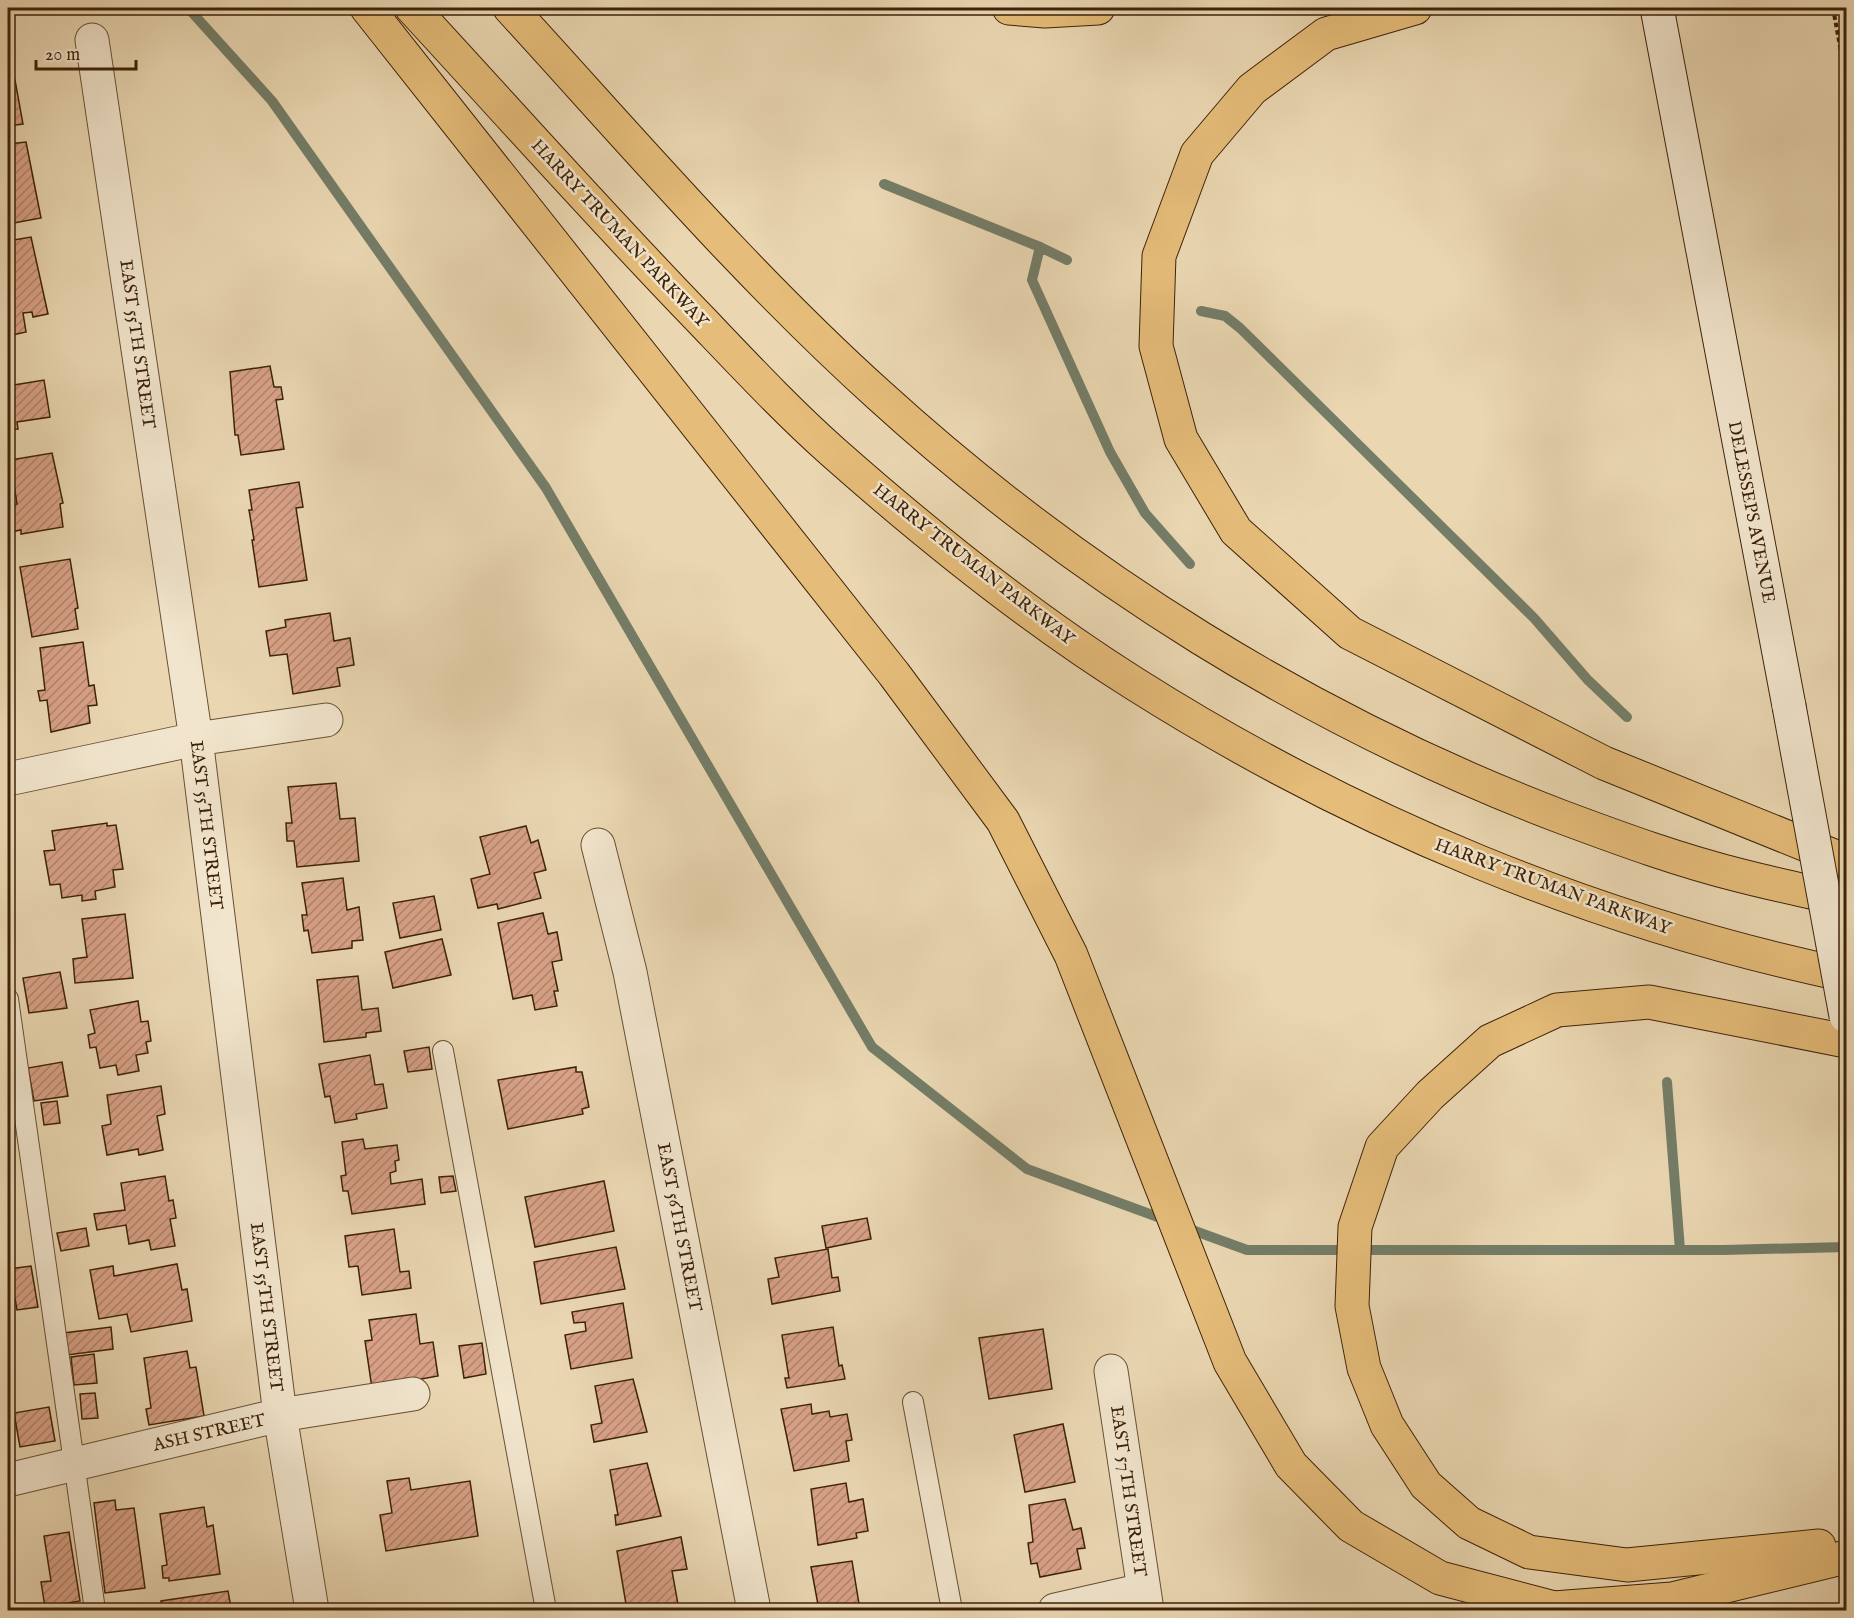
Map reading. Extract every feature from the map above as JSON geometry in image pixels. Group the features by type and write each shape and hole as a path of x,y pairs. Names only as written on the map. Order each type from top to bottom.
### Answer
{"highway":[{"path":"368,8 894,674 1003,821 1071,955 1230,1362 1291,1465 1351,1526 1440,1578 1554,1608 1672,1599 1846,1557"},
{"name":"HARRY TRUMAN PARKWAY","path":"412,8 648,266 830,449 927,532 1030,612 1135,684 1245,749 1359,810 1478,862 1597,907 1721,946 1846,975"},
{"path":"510,8 700,216 791,310 879,395 973,476 1072,553 1173,623 1280,686 1390,744 1506,795 1620,838 1740,876 1846,900"},
{"path":"1009,8 1045,11 1098,8"},
{"path":"1415,8 1326,34 1252,89 1197,154 1158,256 1156,346 1180,439 1236,531 1350,633 1604,763 1846,861"},
{"path":"1846,1041 1650,1002 1557,1010 1490,1041 1430,1095 1382,1147 1355,1227 1352,1306 1364,1368 1387,1425 1426,1485 1468,1523 1529,1552 1627,1565 1846,1543"}],"street":[{"name":"DELESSEPS AVENUE","path":"1657,8 1846,1016"},
{"name":"EAST 55TH STREET","path":"92,40 196,739 280,1415 312,1611"},
{"path":"8,779 196,739 326,720"},
{"name":"EAST 56TH STREET","path":"598,845 630,972 754,1611"},
{"name":"EAST 57TH STREET","path":"1111,1371 1145,1600"},
{"name":"ASH STREET","path":"8,1480 280,1415 413,1394"},
{"path":"1055,1611 1145,1600"}],"lane":[{"path":"8,999 95,1611"},
{"path":"443,1051 546,1611"},
{"path":"913,1402 952,1611"}],"path":[{"path":"1833,8 1846,79"}],"building":[{"path":"8,67 10,81 15,80 23,124 8,126"},
{"path":"26,142 41,218 8,224 8,144"},
{"path":"31,237 48,314 33,317 32,312 23,313 26,332 8,336 8,241"},
{"path":"270,366 274,387 281,387 283,399 276,400 284,449 241,455 238,435 235,435 230,372"},
{"path":"44,380 50,417 17,422 18,429 8,430 8,386"},
{"path":"52,453 63,503 60,504 63,527 21,534 21,530 10,532 8,506 17,504 13,478 8,479 11,460"},
{"path":"299,482 303,507 296,508 307,580 259,587 252,540 254,540 249,510 252,510 249,490"},
{"path":"70,559 78,608 75,609 78,629 32,637 20,567"},
{"path":"330,613 334,641 350,638 354,665 337,668 340,686 293,694 287,654 270,656 266,631 286,627 285,620"},
{"path":"83,642 89,686 94,685 97,705 88,706 90,723 51,732 47,700 40,701 38,691 45,690 40,648"},
{"path":"336,783 340,819 355,818 359,861 297,867 294,841 287,841 286,823 292,823 288,787"},
{"path":"107,823 107,826 116,825 123,869 113,870 115,887 95,891 96,899 82,901 82,895 62,898 60,884 50,885 44,851 55,850 52,831"},
{"path":"526,826 531,843 538,840 546,870 534,873 541,898 498,909 497,904 478,908 471,879 490,874 480,837"},
{"path":"343,878 347,910 359,907 363,940 352,941 352,948 312,953 308,930 304,931 302,915 307,915 302,883"},
{"path":"434,896 441,930 400,938 393,903"},
{"path":"543,913 548,934 557,932 562,960 552,962 558,991 554,991 557,1006 535,1010 532,995 513,999 498,923"},
{"path":"125,914 133,978 75,983 73,959 87,957 82,919"},
{"path":"442,939 451,975 393,988 385,952"},
{"path":"60,972 67,1008 29,1013 23,978"},
{"path":"358,976 362,1010 378,1008 381,1031 366,1033 366,1037 324,1042 317,980"},
{"path":"138,1001 141,1022 148,1021 151,1041 146,1042 148,1053 136,1055 139,1071 118,1075 116,1065 100,1068 96,1047 90,1048 88,1035 95,1033 90,1010"},
{"path":"429,1047 432,1069 408,1072 404,1051"},
{"path":"370,1055 375,1085 383,1084 387,1108 356,1114 357,1119 335,1123 330,1096 325,1097 319,1064"},
{"path":"62,1062 68,1096 34,1101 28,1068"},
{"path":"576,1067 576,1072 582,1072 589,1107 582,1109 583,1114 508,1129 498,1080"},
{"path":"161,1086 165,1114 157,1116 163,1150 139,1155 138,1149 107,1155 102,1126 111,1124 107,1095"},
{"path":"57,1101 60,1123 44,1125 41,1103"},
{"path":"363,1139 365,1149 397,1145 399,1160 395,1161 396,1171 390,1173 391,1184 422,1179 425,1204 352,1214 348,1191 343,1191 341,1176 346,1175 342,1142"},
{"path":"165,1176 169,1201 173,1200 176,1218 170,1219 175,1246 151,1250 149,1240 129,1244 126,1225 97,1230 94,1214 125,1210 121,1183"},
{"path":"453,1176 456,1191 441,1193 439,1177"},
{"path":"604,1181 614,1231 535,1247 525,1197"},
{"path":"867,1218 871,1239 826,1248 822,1226"},
{"path":"86,1228 89,1246 61,1251 57,1233"},
{"path":"394,1229 400,1272 409,1271 411,1288 362,1295 358,1266 349,1267 345,1236"},
{"path":"616,1247 625,1289 541,1304 534,1262"},
{"path":"828,1249 832,1278 838,1277 840,1291 772,1304 768,1279 779,1277 775,1258"},
{"path":"177,1264 182,1290 187,1289 192,1321 131,1332 127,1314 99,1319 90,1270 113,1266 114,1276"},
{"path":"31,1266 38,1307 17,1310 15,1298 8,1299 8,1279 11,1278 9,1269"},
{"path":"623,1303 632,1358 571,1369 565,1335 586,1331 585,1322 574,1323 572,1312"},
{"path":"416,1314 420,1344 433,1342 438,1376 372,1388 365,1341 372,1340 369,1320"},
{"path":"111,1327 113,1349 67,1355 64,1333"},
{"path":"833,1327 839,1366 842,1365 845,1379 787,1388 785,1378 789,1378 782,1335"},
{"path":"1043,1329 1052,1389 989,1399 979,1338"},
{"path":"482,1343 486,1374 464,1378 459,1346"},
{"path":"187,1351 190,1368 196,1367 204,1416 149,1425 146,1409 151,1408 144,1358"},
{"path":"94,1354 97,1383 74,1385 71,1357"},
{"path":"633,1379 647,1432 594,1442 591,1425 602,1423 595,1386"},
{"path":"95,1393 98,1418 82,1419 80,1394"},
{"path":"811,1404 812,1414 829,1411 830,1417 847,1414 852,1440 846,1441 849,1461 794,1471 781,1409"},
{"path":"49,1407 55,1441 20,1447 14,1413"},
{"path":"1063,1424 1075,1482 1025,1492 1014,1435"},
{"path":"647,1463 661,1516 616,1525 615,1515 618,1515 610,1470"},
{"path":"409,1478 411,1490 470,1481 478,1536 386,1551 380,1515 392,1513 387,1481"},
{"path":"846,1483 849,1502 863,1499 868,1531 856,1533 857,1538 818,1545 811,1489"},
{"path":"1065,1499 1073,1530 1081,1528 1085,1548 1077,1549 1081,1569 1040,1577 1037,1563 1031,1564 1028,1543 1033,1542 1029,1505"},
{"path":"115,1500 116,1510 134,1508 145,1588 105,1593 94,1503"},
{"path":"204,1507 207,1527 213,1525 220,1574 169,1581 169,1578 163,1578 162,1566 167,1565 160,1514"},
{"path":"69,1532 80,1601 45,1607 41,1582 51,1581 44,1536"},
{"path":"681,1537 687,1569 672,1571 679,1610 627,1610 617,1551"},
{"path":"852,1561 860,1610 819,1610 811,1567"},
{"path":"8,1570 14,1608 8,1609"},
{"path":"228,1591 231,1608 239,1607 240,1610 162,1610 161,1601"}],"waterway":[{"path":"188,8 272,101 546,488 872,1047 1027,1169 1166,1220"},
{"path":"884,184 1040,247"},
{"path":"1067,260 1040,247 1032,280 1110,452 1145,513 1190,564"},
{"path":"1201,311 1225,316 1240,328 1534,618 1587,679 1627,717"},
{"path":"1667,1082 1680,1250"},
{"path":"1184,1227 1247,1250 1724,1250 1846,1247"}]}
